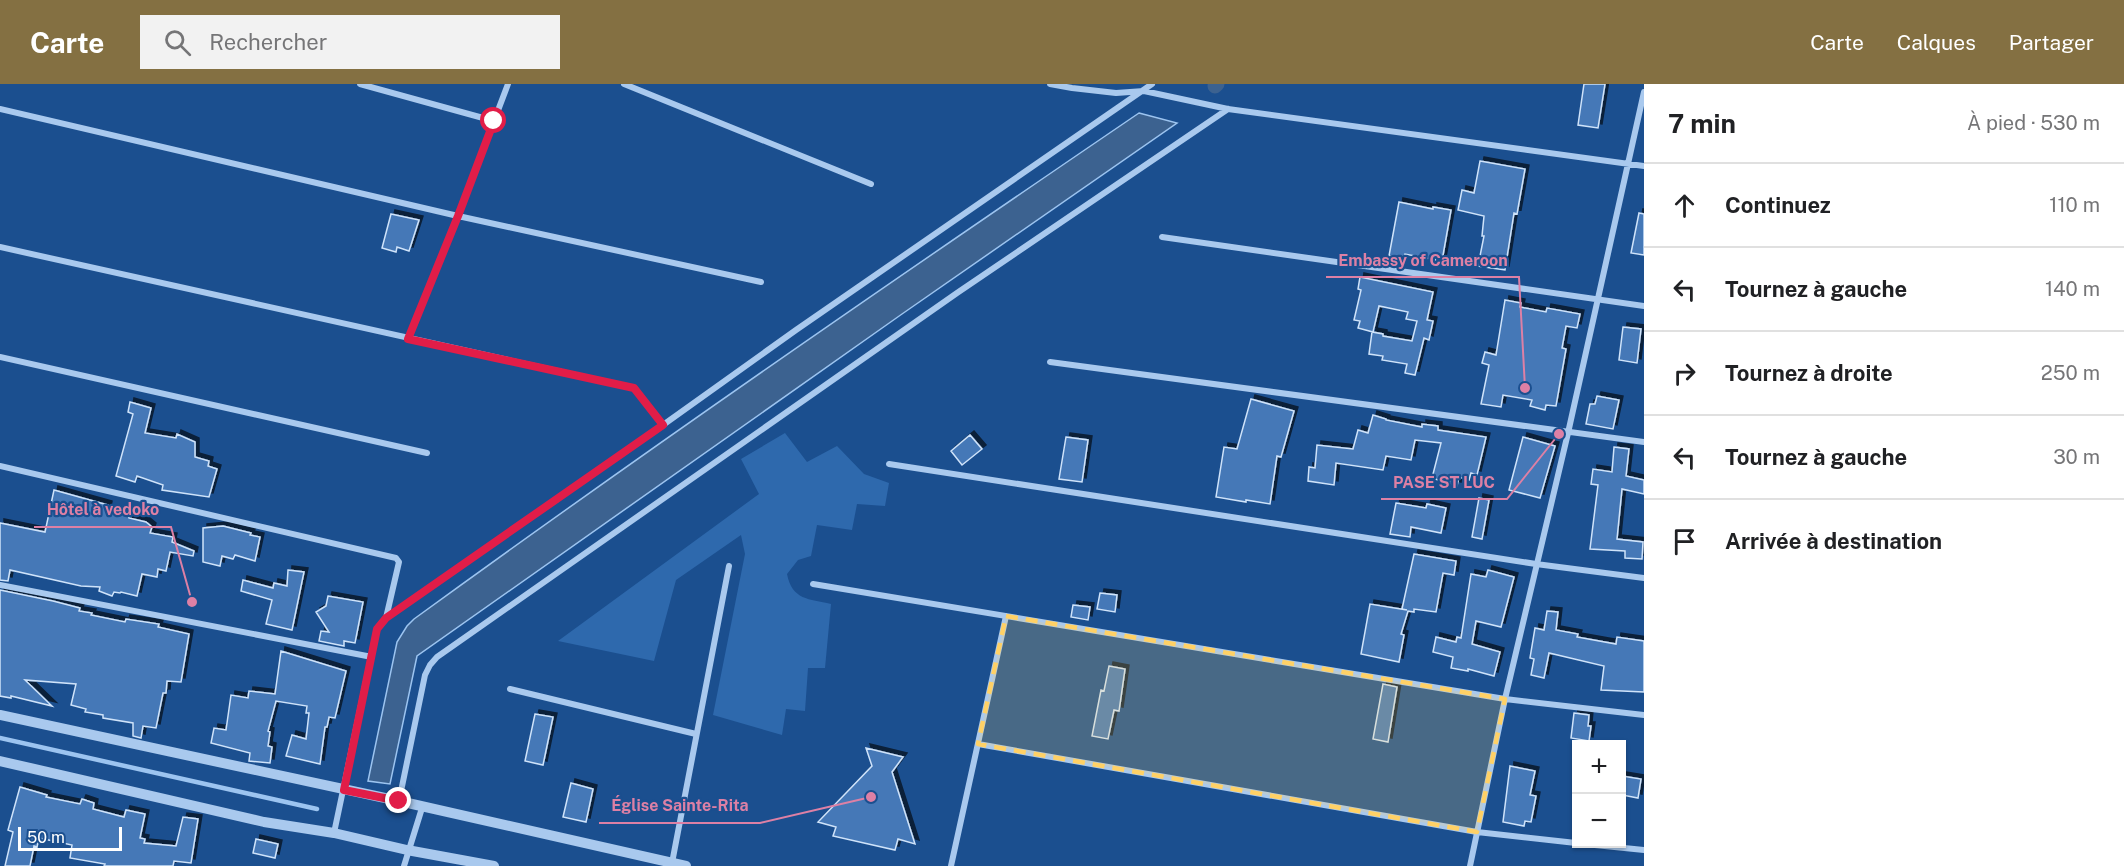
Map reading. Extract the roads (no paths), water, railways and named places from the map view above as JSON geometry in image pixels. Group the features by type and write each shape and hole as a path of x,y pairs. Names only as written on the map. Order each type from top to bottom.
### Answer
{"street":[{"path":"360,84 494,121"},
{"path":"408,339 508,84"},
{"path":"624,84 871,184"},
{"path":"1050,84 1116,93 1144,91 1228,109 1644,166"},
{"path":"334,833 377,629 386,618 1152,84"},
{"path":"1470,866 1505,699 1568,433 1644,92"},
{"path":"0,109 458,216 761,282"},
{"path":"399,801 425,675 437,657 957,293 1228,109"},
{"path":"1162,237 1644,306"},
{"path":"0,247 634,388 663,425"},
{"path":"0,357 427,453"},
{"path":"1050,362 1644,442"},
{"path":"889,464 1536,564 1644,578"},
{"path":"0,466 396,558 399,562 386,618"},
{"path":"672,863 729,566"},
{"path":"813,584 1505,699 1644,715"},
{"path":"0,585 372,657"},
{"path":"951,866 1006,616"},
{"path":"510,689 696,734"},
{"path":"0,715 686,866"},
{"path":"978,744 1477,832 1572,843"},
{"path":"0,762 264,822 334,833 407,850 494,866"},
{"path":"404,866 422,807"},
{"path":"1626,848 1644,850"}],"waterway":[{"path":"0,738 317,809"}],"place":[{"name":"Embassy of Cameroon","path":"1525,388"},
{"name":"PASE ST LUC","path":"1559,434"},
{"name":"Hôtel à vedoko","path":"192,602"},
{"name":"Église Sainte-Rita","path":"871,797"}]}
